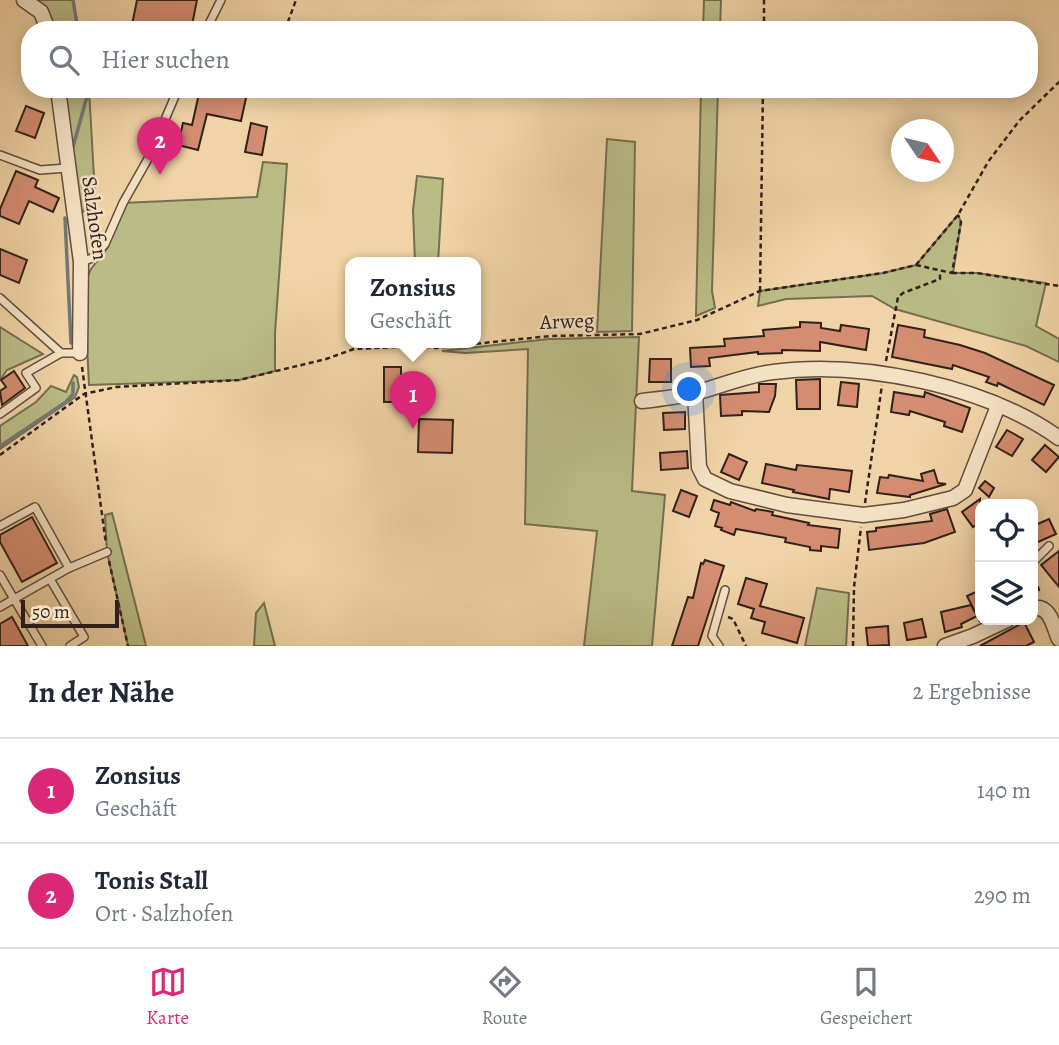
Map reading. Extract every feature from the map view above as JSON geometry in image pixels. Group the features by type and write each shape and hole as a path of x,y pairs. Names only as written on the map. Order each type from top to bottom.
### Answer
{"street":[{"path":"24,0 41,12 44,21"},
{"name":"Salzhofen","path":"59,98 81,262 80,353"},
{"path":"642,401 695,393 771,372 800,369 884,374 965,392 1044,428 1059,438"},
{"path":"695,393 696,445 699,467 705,479 730,491 787,505 863,515 904,510 953,498 965,490 998,406"},
{"path":"1038,608 1047,611 1059,639"},
{"path":"945,646 996,625"}],"lane":[{"path":"210,21 221,0"},
{"path":"81,262 92,258 105,244 123,203 149,157 174,98"},
{"path":"0,155 40,170 67,168"},
{"path":"0,298 61,353"},
{"path":"0,414 36,388 26,373 61,353 80,353"},
{"path":"0,526 35,507 69,568"},
{"path":"1038,557 1049,547"},
{"path":"0,607 69,568 107,552"},
{"path":"0,575 42,646"},
{"path":"50,579 84,638 70,646"},
{"path":"719,646 712,636 725,590"}],"path":[{"path":"288,21 296,0"},
{"path":"764,0 764,21"},
{"path":"1059,82 1011,131 988,162 958,215 916,265 940,272 977,273 1059,286"},
{"path":"760,291 763,98"},
{"path":"952,273 961,222 958,215"},
{"name":"Arweg","path":"481,343 550,336 640,334 697,320 760,291 883,273 916,265"},
{"path":"853,646 854,587 863,515 898,298 903,293 940,279 940,272"},
{"name":"Arweg","path":"0,455 84,394 116,387 239,380 326,359 354,349 376,348"},
{"path":"80,353 107,552 128,646"},
{"path":"1038,586 1042,599 1038,606"},
{"path":"718,613 733,619 746,646"}],"green space":[{"path":"36,0 73,0 76,21 48,21 46,7"},
{"path":"704,0 721,0 720,21 703,21"},
{"path":"60,98 90,98 95,195 80,216"},
{"path":"701,98 718,98 712,291 715,308 696,316"},
{"path":"607,139 635,142 632,331 597,332"},
{"path":"263,162 287,164 275,333 275,371 239,380 89,385 84,285 91,269 108,247 123,203 257,197"},
{"path":"417,176 443,179 438,257 415,257 413,210"},
{"path":"958,215 961,222 953,273 977,273 1046,283 1036,326 1059,339 1059,362 1026,346 895,309 872,296 786,299 758,306 760,291 883,273 916,265"},
{"path":"0,327 43,354 7,370 0,380"},
{"path":"639,337 632,491 665,495 652,646 584,646 597,531 525,524 528,349 465,353 442,351 549,339"},
{"path":"74,375 79,387 75,397 0,449 0,426 36,402 51,386 66,392"},
{"path":"112,513 146,646 128,646 107,552 105,515"},
{"path":"817,588 849,593 846,646 805,646"},
{"path":"264,603 275,646 254,646 256,613"}],"building":[{"path":"137,0 197,0 193,21 133,21"},
{"path":"198,98 246,98 241,121 207,114 198,150 178,145 183,123 192,125"},
{"path":"26,106 44,113 35,138 16,131"},
{"path":"251,123 267,127 262,155 245,152"},
{"path":"16,171 38,180 35,187 59,198 53,212 29,201 19,224 0,216 0,209"},
{"path":"0,249 27,260 19,283 0,275"},
{"path":"800,322 821,323 821,328 840,331 841,325 869,329 866,350 820,342 820,351 782,350 782,353 758,352 709,358 710,366 691,367 690,348 725,346 724,339 764,336 763,330 800,327"},
{"path":"898,325 925,330 924,337 985,353 1054,385 1044,405 998,383 997,386 986,382 989,377 953,365 952,369 892,357"},
{"path":"650,359 671,359 671,382 649,382"},
{"path":"384,367 401,367 401,402 384,402"},
{"path":"14,371 25,388 2,405 0,391 6,387 1,380"},
{"path":"820,379 820,409 797,409 796,380"},
{"path":"841,382 859,384 857,407 838,405"},
{"path":"759,384 776,384 769,412 742,411 742,415 721,416 720,395 759,392"},
{"path":"894,392 924,397 925,392 970,408 962,432 944,426 945,422 910,411 909,415 891,412"},
{"path":"685,412 685,429 664,430 663,413"},
{"path":"419,419 453,420 452,453 418,452"},
{"path":"1007,430 1023,439 1012,456 996,447"},
{"path":"1045,445 1059,457 1046,472 1032,460"},
{"path":"687,451 688,468 661,470 660,453"},
{"path":"729,454 747,462 739,480 721,472"},
{"path":"766,464 796,470 797,465 852,471 849,492 830,489 829,499 762,483"},
{"path":"934,470 938,483 946,484 910,497 877,493 880,477 888,478 889,475 923,481 921,474"},
{"path":"985,481 994,488 989,497 979,488"},
{"path":"681,490 697,496 689,517 673,511"},
{"path":"714,500 730,505 731,502 755,511 773,512 772,515 809,523 808,525 840,529 838,548 821,546 821,551 810,550 810,547 785,542 786,538 736,529 734,535 721,530 722,528 715,526 719,513 711,510"},
{"path":"975,503 975,526 973,527 962,512"},
{"path":"947,509 955,532 924,543 869,550 867,532 876,531 876,528 932,521 930,514"},
{"path":"32,517 57,563 22,582 0,542 0,535"},
{"path":"1049,519 1056,534 1038,542 1038,524"},
{"path":"1059,551 1059,587 1041,565"},
{"path":"705,560 724,566 698,646 672,646 688,597 693,598 701,563"},
{"path":"746,578 767,584 760,606 804,618 797,643 762,633 765,622 751,618 754,609 738,604"},
{"path":"975,592 975,612 967,596"},
{"path":"971,605 975,617 961,624 962,627 945,632 941,612"},
{"path":"12,617 28,646 0,646 0,624"},
{"path":"922,619 926,637 907,640 904,623"},
{"path":"1018,625 1026,625 1034,642 1026,646 980,646"},
{"path":"888,626 889,645 868,646 866,628"}],"waterway":[{"path":"73,0 76,21"},
{"path":"73,147 87,98"},
{"path":"65,218 71,343"},
{"path":"0,446 66,402 73,394 73,383"}],"place":[{"name":"Tonis Stall","path":"160,175"},
{"name":"Zonsius","path":"413,429"}]}
